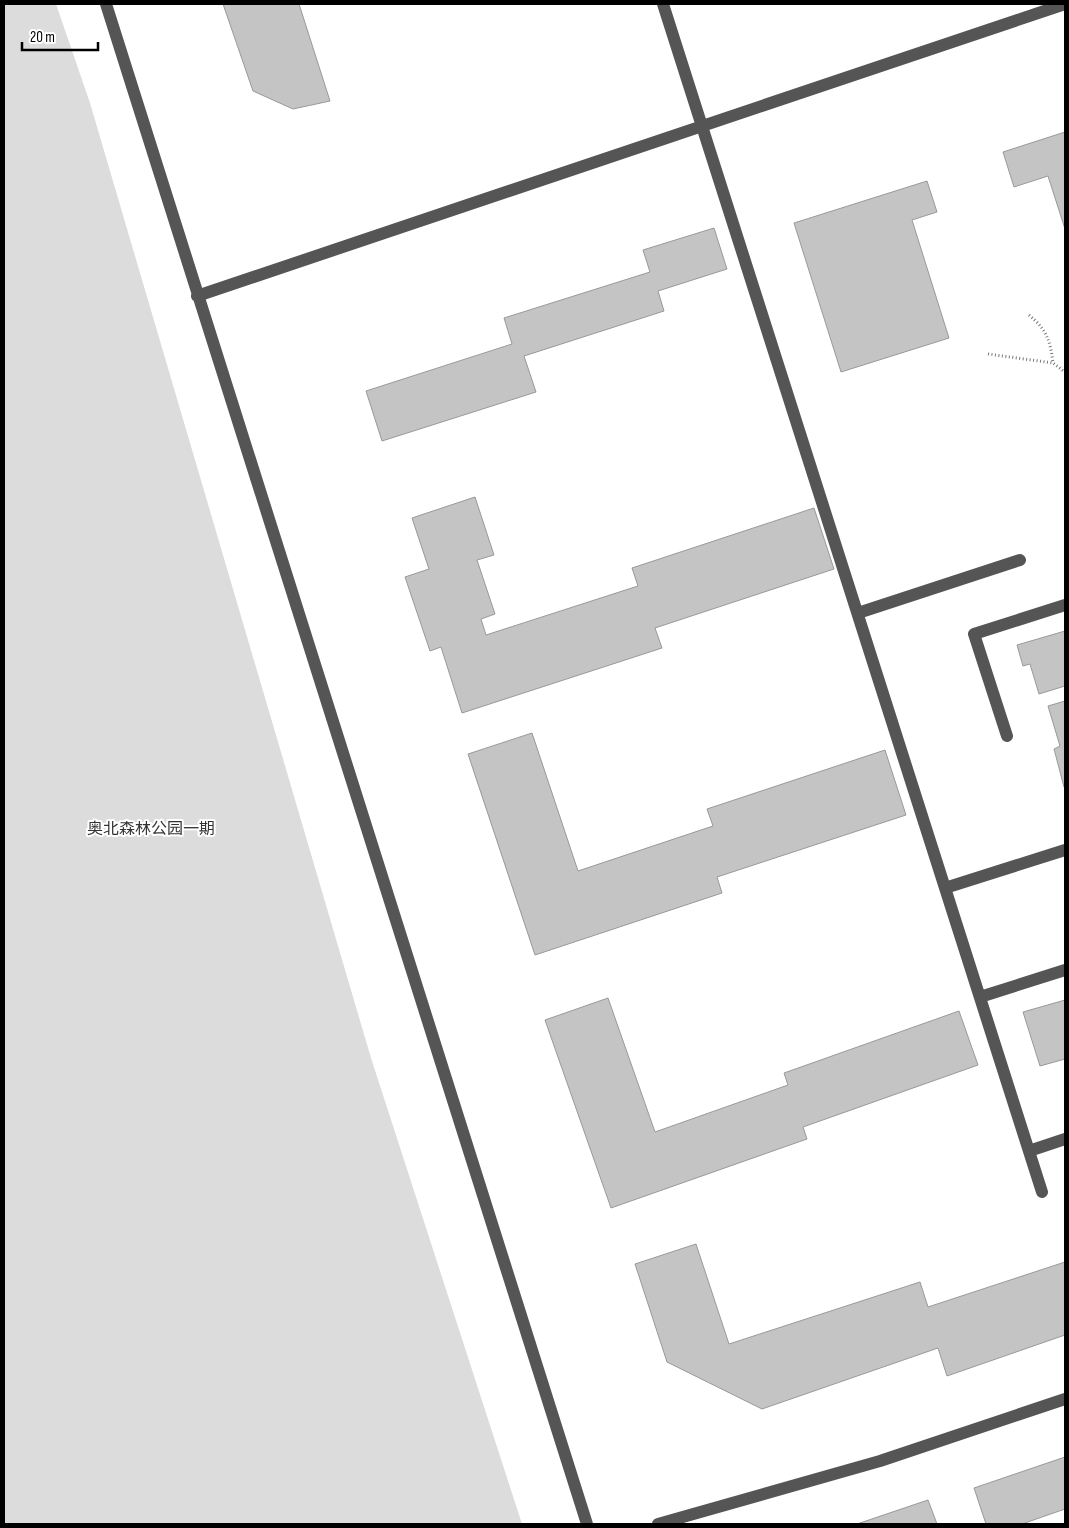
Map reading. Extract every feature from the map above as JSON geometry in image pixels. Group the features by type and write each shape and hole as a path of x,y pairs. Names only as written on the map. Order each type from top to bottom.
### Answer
{"street":[{"path":"106,4 587,1524"},
{"path":"663,4 1042,1192"},
{"path":"197,296 1065,4"},
{"path":"858,613 1020,560"},
{"path":"1007,736 974,634 1065,605"},
{"path":"946,888 1065,850"},
{"path":"980,997 1065,970"},
{"path":"1029,1152 1065,1139"},
{"path":"658,1524 880,1461 1065,1399"}],"path":[{"path":"1029,315 1042,326 1051,345 1053,363"},
{"path":"988,354 1053,363 1065,372"}],"green space":[{"name":"奥北森林公园一期","path":"4,4 56,4 90,103 371,1058 522,1524 4,1524"}],"building":[{"path":"223,4 299,4 330,101 293,109 253,91"},
{"path":"1065,132 1065,229 1048,176 1014,187 1003,152"},
{"path":"927,181 937,212 912,220 949,338 841,372 794,223"},
{"path":"714,228 727,269 658,291 664,311 524,356 536,392 382,441 366,391 512,344 504,318 650,272 643,250"},
{"path":"475,497 494,555 477,560 495,614 481,619 486,635 638,586 632,568 814,508 834,569 655,628 662,648 462,713 441,647 430,651 405,577 429,569 412,518"},
{"path":"1065,631 1065,686 1039,694 1030,664 1023,666 1017,645"},
{"path":"1065,701 1064,787 1054,749 1060,746 1048,706"},
{"path":"532,733 578,871 713,826 707,809 885,750 906,815 717,877 722,893 535,955 468,754"},
{"path":"608,998 655,1132 788,1085 784,1073 959,1011 978,1065 803,1127 807,1139 611,1208 545,1020"},
{"path":"1065,1000 1065,1059 1040,1066 1023,1012"},
{"path":"696,1244 729,1344 920,1282 928,1307 1065,1262 1065,1335 947,1376 938,1348 762,1409 667,1362 635,1264"},
{"path":"1065,1457 1065,1509 1022,1524 986,1524 974,1488"},
{"path":"928,1500 937,1524 857,1524"}]}
